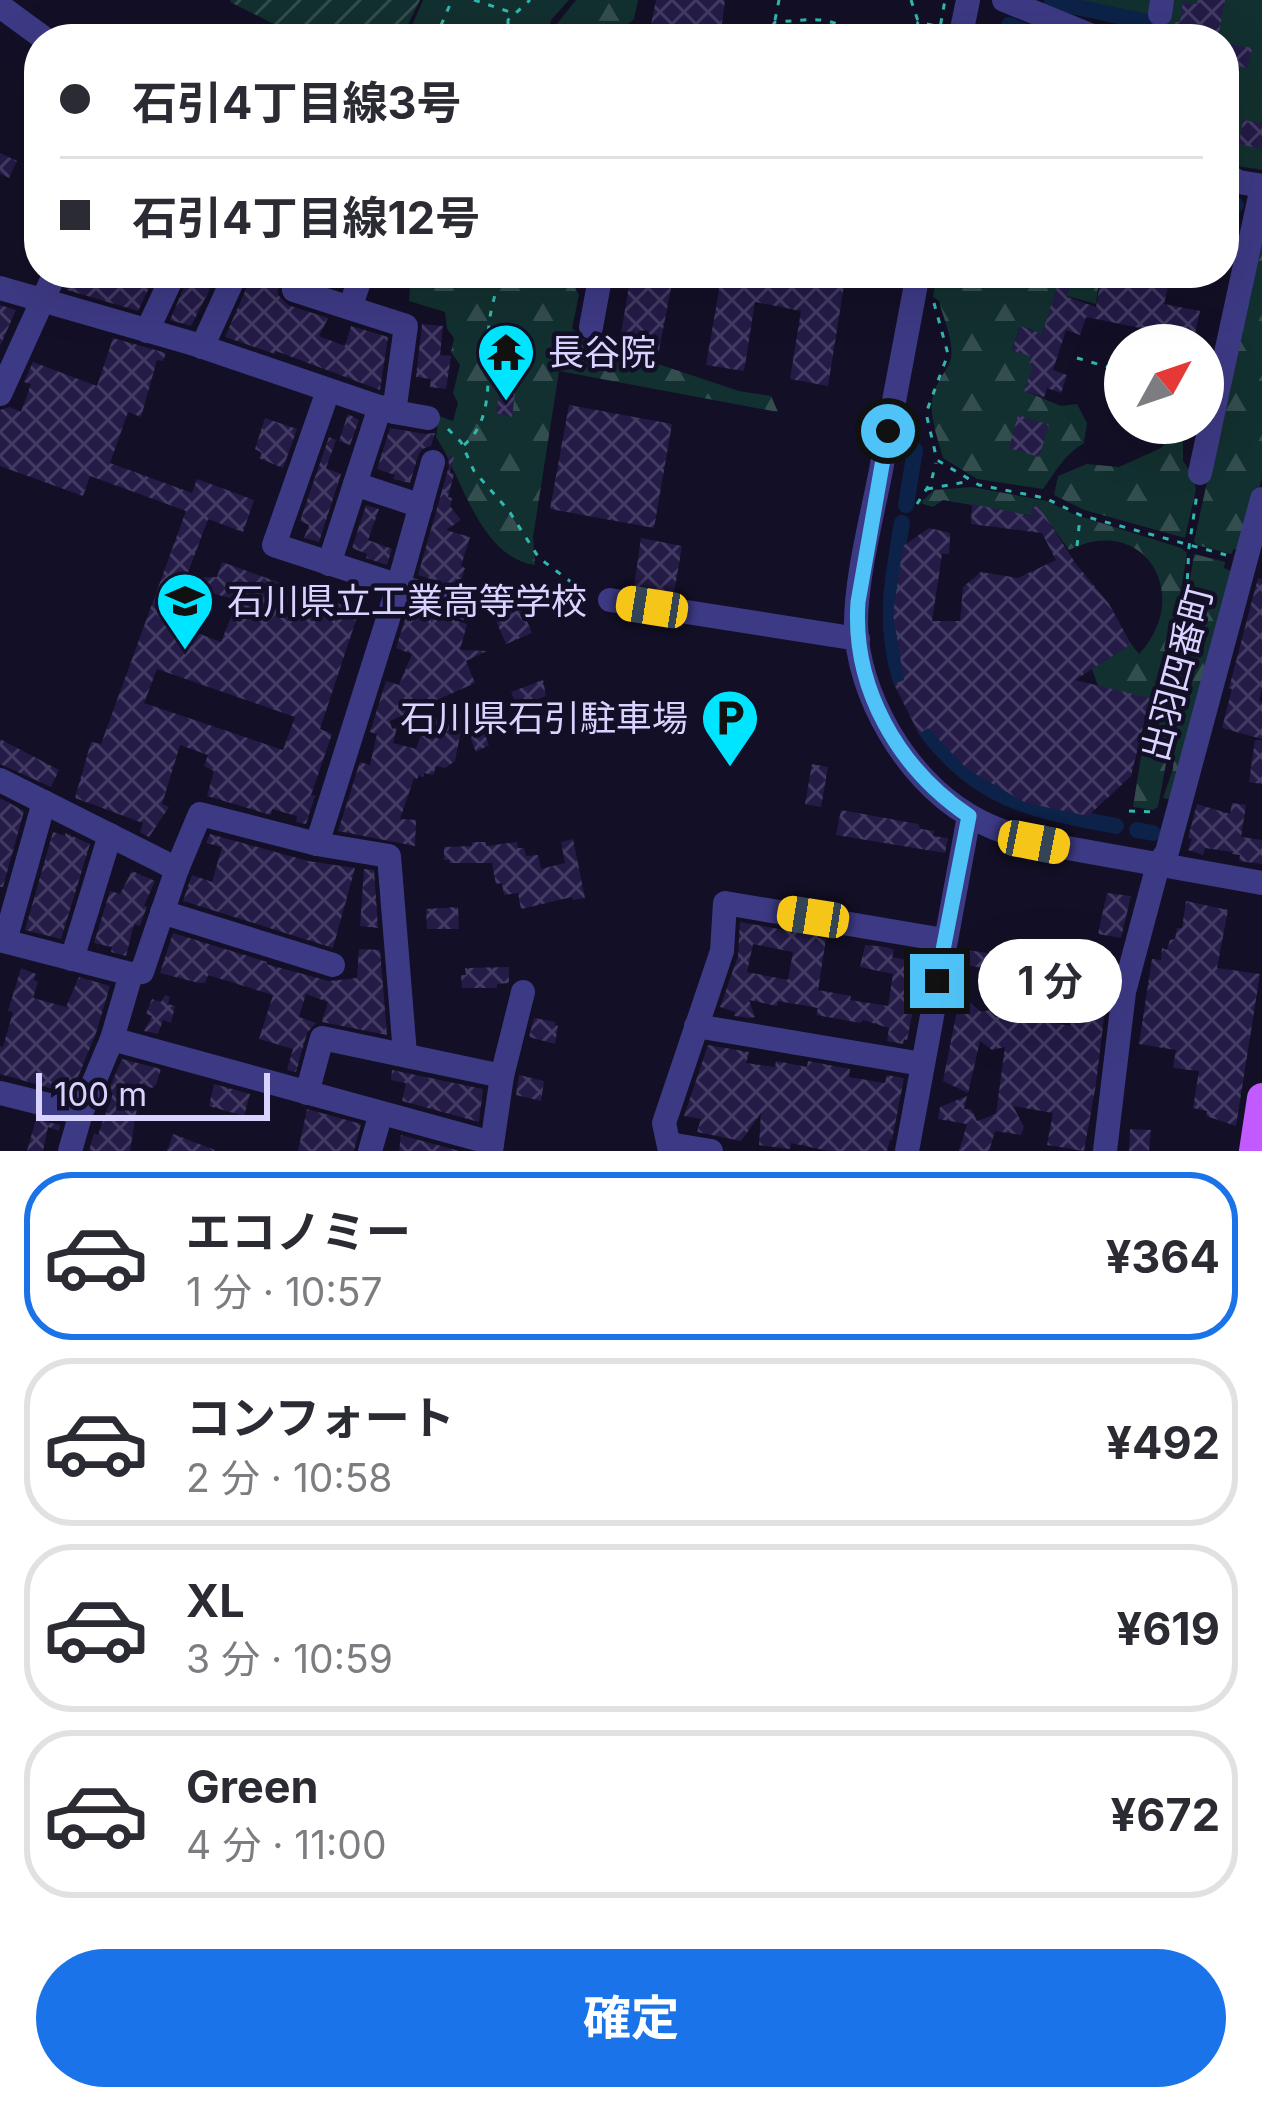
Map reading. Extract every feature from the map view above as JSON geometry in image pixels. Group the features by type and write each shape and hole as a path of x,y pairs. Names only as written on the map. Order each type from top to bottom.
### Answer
{"main road":[{"path":"1254,1151 1262,1098"}],"street":[{"path":"1004,0 1049,9"},
{"path":"0,6 25,24"},
{"path":"1200,473 1262,186"},
{"path":"0,288 202,346 387,410 428,418"},
{"path":"0,394 49,288"},
{"path":"147,331 167,288"},
{"path":"202,346 229,288"},
{"path":"350,308 357,288"},
{"path":"591,327 598,288"},
{"path":"915,288 857,614 858,639 875,703 895,742 932,786 969,816 1034,842 1262,883"},
{"path":"294,290 406,326 387,410 355,484 329,564"},
{"path":"328,391 274,545 466,608"},
{"path":"317,844 434,462"},
{"path":"355,484 421,506"},
{"name":"出羽四番町","path":"1105,1151 1124,992 1158,865 1167,852 1254,562 1262,499"},
{"path":"610,600 858,639"},
{"path":"0,780 177,868"},
{"path":"44,802 3,940 131,974 142,972 200,814 317,844 389,856 405,1054"},
{"path":"908,1151 969,816"},
{"path":"72,959 110,835"},
{"path":"711,1151 669,1147 664,1123 722,951 725,903 944,940"},
{"path":"162,912 333,964"},
{"path":"70,1151 131,974"},
{"path":"112,1039 492,1147 502,1076 523,992"},
{"path":"696,1026 922,1064"},
{"path":"307,1094 322,1038 502,1076"},
{"path":"0,1093 81,1113"},
{"path":"370,1151 381,1113"}],"path":[{"path":"474,0 514,14"},
{"path":"508,24 530,0"},
{"path":"779,0 775,22 830,20 842,24"},
{"path":"910,0 918,22 924,24"},
{"path":"463,446 475,436 482,416 490,314 497,288"},
{"path":"917,504 937,460 926,413 948,354 933,299"},
{"path":"1077,358 1104,366"},
{"path":"428,418 446,427 463,446 474,471 508,511 538,558 591,597 610,600"},
{"path":"937,460 979,485 1046,498 1080,515 1254,562"},
{"path":"1169,766 1174,660 1200,473"},
{"path":"927,489 973,481"},
{"path":"1077,546 1080,515"},
{"path":"1129,811 1160,812"}],"green space":[{"path":"420,0 408,24 274,24 230,2"},
{"path":"423,0 569,0 550,24 413,24"},
{"path":"576,0 638,0 628,24 557,24"},
{"path":"1047,0 1262,0 1262,170 1239,166 1239,24 1161,24"},
{"path":"1262,228 1262,478 1242,550 1234,549 1231,554 1194,542 1215,444 1224,444 1224,403"},
{"path":"410,288 575,288 579,295 572,328 583,339 739,391 771,396 778,412 559,371 533,537 535,565 515,559 499,547 474,513 436,437 439,416 453,421 458,403 453,393 460,365 451,352 454,338 447,329 445,312 409,301"},
{"path":"934,288 1098,288 1096,304 1056,293 1040,339 1032,336 1033,330 1020,326 1012,349 1033,353 1025,391 1061,406 1077,404 1087,423 1084,443 1065,458 1043,489 977,479 943,458 932,401 952,351 939,301 933,297"},
{"path":"1183,444 1183,461 1196,489 1185,538 1084,510 1054,495 1058,476 1087,464 1119,467 1161,448"},
{"path":"972,487 1047,501 1187,553 1170,660 1170,742 1158,807 1153,810 1133,807 1150,699 1098,686 1092,669 1131,644 1139,654 1155,631 1162,608 1161,585 1153,566 1139,551 1119,542 1096,541 1069,550 1046,518 943,500 933,507 922,501 934,490"},
{"path":"1194,554 1225,562 1224,568 1235,573 1174,800 1163,798 1173,769 1176,673"}],"building":[{"path":"656,0 725,0 722,24 651,24"},
{"path":"1198,0 1225,0 1221,24 1175,24 1180,22 1183,2 1197,4"},
{"path":"1239,46 1252,48 1248,68 1239,66"},
{"path":"1243,120 1262,123 1262,149 1239,144"},
{"path":"0,153 17,161 9,178 0,174"},
{"path":"68,288 149,288 138,311"},
{"path":"184,288 210,289 191,326 170,320"},
{"path":"246,288 278,288 288,305 328,318 319,336 345,346 351,326 388,337 380,390 276,351 225,337"},
{"path":"629,288 671,288 658,355 619,346"},
{"path":"719,288 844,288 828,386 790,379 801,311 755,302 744,371 706,365"},
{"path":"1057,288 1070,288 1067,297 1096,307 1099,288 1168,288 1164,304 1200,311 1197,324 1120,324 1086,317 1080,335 1066,330 1053,370 1067,375 1061,393 1047,388 1044,397 1024,391 1033,366 1029,364 1032,357 1012,350 1020,326 1042,334"},
{"path":"0,305 16,310 0,346"},
{"path":"422,324 443,326 440,355 451,356 446,389 430,387 431,379 416,377"},
{"path":"113,338 166,353 163,361 157,360 141,417 128,412 110,463 192,493 197,479 254,500 243,532 208,519 186,578 217,577 222,562 359,611 320,729 332,734 306,824 296,822 297,816 272,809 271,815 207,796 214,771 204,766 208,755 180,745 162,804 169,807 149,837 140,832 143,823 75,798 91,742 101,744 186,511 90,476 83,496 0,466 0,410 10,407 21,412 31,384 24,382 33,362 97,386","holes":["192,588 238,600 221,642 176,625","157,669 295,717 283,750 144,703"]},
{"path":"494,362 515,364 512,417 496,413 500,387 492,387"},
{"path":"569,405 672,424 654,528 550,509"},
{"path":"348,414 359,420 350,445 339,441"},
{"path":"1018,415 1049,425 1039,457 1009,448"},
{"path":"265,418 297,429 283,468 259,458 262,453 255,449"},
{"path":"390,428 435,433 431,446 418,456 410,483 377,469"},
{"path":"329,437 336,440 326,468 341,474 319,542 304,538 309,525 300,521"},
{"path":"448,455 454,457 450,473 454,474 448,497 461,520 446,530 470,537 459,588 418,575 449,466"},
{"path":"972,504 1033,516 1030,510 1038,505 1109,604 1131,644 1075,680 1150,698 1131,776 1088,816 1026,803 967,769 928,728 919,734 894,684 904,680 893,614 903,546 929,528 950,533 949,554 942,554 932,621 960,621 963,587 981,572 1018,578 1056,560 1042,533 971,524"},
{"path":"366,505 379,509 368,540 392,549 387,565 352,548"},
{"path":"641,538 682,546 674,593 634,587"},
{"path":"1258,578 1262,579 1262,739 1222,728"},
{"path":"515,593 532,633 506,644 494,616 500,613 495,601"},
{"path":"409,607 467,624 460,650 487,651 466,661 475,683 390,721 392,729 397,727 393,743 416,749 426,721 475,709 489,745 476,752 463,720 455,761 445,768 436,766 433,775 414,778 400,819 416,820 415,846 338,831 360,762 370,765 377,734 370,732 386,681 399,685 412,654 396,648"},
{"path":"543,680 546,696 517,707 511,692"},
{"path":"0,739 59,770 51,787 0,764"},
{"path":"1255,740 1262,740 1262,784 1249,782"},
{"path":"812,764 828,767 821,807 805,804"},
{"path":"0,798 24,811 3,887 0,887"},
{"path":"1232,803 1246,805 1241,837 1262,840 1262,864 1239,861 1240,855 1233,852 1205,848 1203,855 1188,850 1197,804 1230,814"},
{"path":"841,810 918,824 934,831 933,836 948,838 945,853 836,835"},
{"path":"53,832 90,844 61,939 25,930"},
{"path":"210,834 308,861 355,868 333,948 183,901 192,875 212,882 222,847 206,843"},
{"path":"573,839 585,898 521,909 518,893 504,895 502,883 496,884 492,863 444,860 444,847 517,842 526,856 538,855 541,869 565,863 561,842"},
{"path":"364,869 374,870 378,928 360,926"},
{"path":"132,871 155,881 140,926 134,924 126,956 94,943 110,891 120,894"},
{"path":"1107,893 1131,896 1121,938 1098,934"},
{"path":"1186,901 1228,910 1217,968 1260,974 1236,1126 1193,1108 1199,1071 1173,1068 1176,1050 1139,1044 1152,959 1161,960 1162,948 1167,950 1177,928 1182,928"},
{"path":"458,907 459,929 427,929 426,909"},
{"path":"740,922 818,936 826,939 818,990 888,1006 893,974 860,967 865,945 886,947 894,950 892,957 925,964 907,1041 887,1041 889,1028 816,1015 818,1008 778,1001 777,1006 749,1000 755,1017 734,1016 735,1012 720,1007 738,956","holes":["753,944 793,952 788,980 747,972"]},
{"path":"173,933 329,981 357,978 359,949 380,950 387,1035 322,1022 328,1002 306,994 299,1017 316,1023 307,1033 296,1072 287,1070 293,1049 259,1039 273,995 208,975 205,983 199,983 160,973"},
{"path":"965,950 1064,967 1061,986 962,964"},
{"path":"509,967 509,983 497,984 497,988 462,988 465,968"},
{"path":"21,968 36,974 33,998 66,1007 79,977 110,986 71,1094 0,1074 0,1046 13,1012 8,1011"},
{"path":"165,995 170,997 168,1004 175,1006 171,1023 163,1020 158,1034 144,1031 152,1016 146,1014 152,999 161,1002"},
{"path":"959,1000 981,1012 998,1008 1013,1016 1041,1017 1070,1026 1073,1010 1096,1014 1097,1007 1105,1009 1084,1151 1047,1145 1053,1113 1013,1106 1024,1127 1021,1135 995,1131 989,1151 959,1151 967,1124 938,1119 940,1107 967,1096 964,1109 971,1109 977,1121 996,1114 1005,1047 992,1050 980,1041 968,1093 943,1081"},
{"path":"534,1018 556,1022 555,1044 529,1037"},
{"path":"708,1045 749,1052 746,1063 775,1067 776,1061 807,1067 808,1061 850,1069 849,1077 885,1083 887,1075 904,1078 887,1151 759,1145 761,1113 741,1141 697,1132 701,1119 684,1116"},
{"path":"122,1059 161,1069 156,1085 141,1084 130,1151 89,1151 94,1133 98,1135 113,1093 108,1091"},
{"path":"392,1070 483,1089 479,1122 402,1101 406,1083 391,1080"},
{"path":"519,1075 544,1081 541,1101 516,1095"},
{"path":"214,1084 250,1094 244,1116 209,1106"},
{"path":"307,1109 361,1124 354,1151 298,1151"},
{"path":"36,1119 60,1125 59,1131 48,1127 43,1151 27,1151"},
{"path":"1130,1129 1151,1130 1149,1151 1129,1151"},
{"path":"173,1134 215,1150 167,1151"},
{"path":"401,1135 459,1151 399,1151"}],"waterway":[{"path":"1052,2 1148,22"},
{"path":"906,505 915,450"},
{"path":"901,681 891,621 902,523"},
{"path":"926,731 946,755 988,788 1034,808 1116,826"},
{"path":"1137,830 1153,833"}],"place":[{"name":"長谷院","path":"506,403"},
{"name":"石川県立工業高等学校","path":"185,652"},
{"name":"石川県石引駐車場","path":"730,769"}],"route":[{"path":"888,431 856,626 866,677 895,742 932,786 969,816 937,981"}]}
